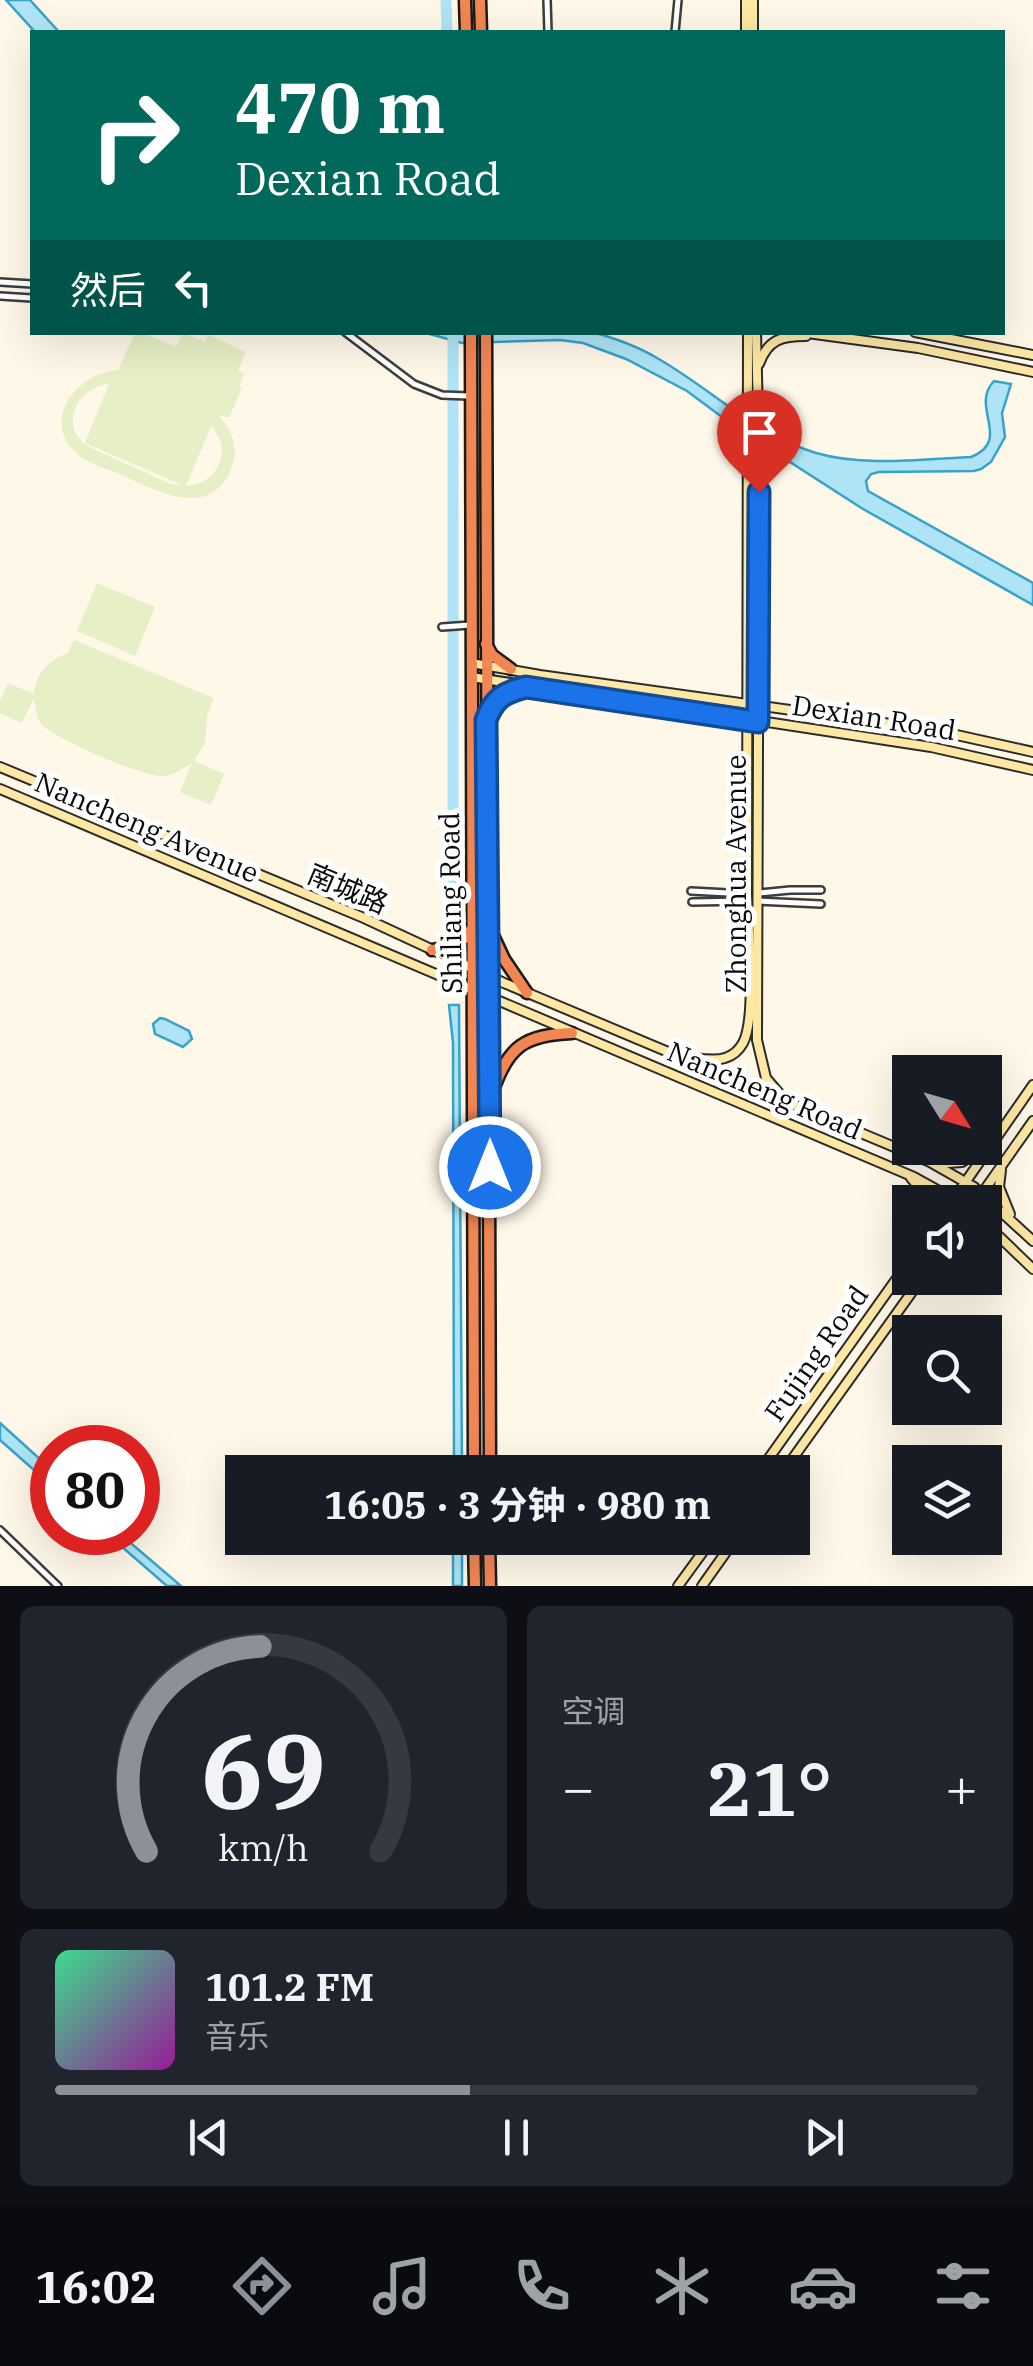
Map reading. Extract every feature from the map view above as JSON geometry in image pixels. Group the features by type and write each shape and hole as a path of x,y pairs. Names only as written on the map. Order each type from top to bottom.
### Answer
{"highway":[{"path":"465,0 466,30"},
{"path":"480,0 480,30"},
{"name":"Shiliang Road","path":"471,335 467,396 467,626 471,677 474,1455"},
{"name":"Shiliang Road","path":"486,335 490,1455"},
{"path":"486,643 492,655 511,670"},
{"path":"486,720 503,694 526,687"},
{"path":"488,925 504,959 527,993"},
{"path":"436,951 465,940 472,928"},
{"path":"490,1102 500,1070 512,1051 540,1036 572,1033"},
{"path":"474,1555 475,1586"},
{"path":"490,1555 490,1586"}],"street":[{"path":"547,0 548,30"},
{"path":"675,30 678,0"},
{"path":"750,0 750,30"},
{"path":"0,282 30,284"},
{"path":"0,296 30,298"},
{"path":"350,335 414,384 442,395 467,396"},
{"path":"752,335 756,373"},
{"path":"747,703 747,398 752,335"},
{"path":"826,335 958,354 1033,372"},
{"path":"930,335 1033,355"},
{"path":"756,373 766,350 776,339 835,336"},
{"name":"Zhonghua Avenue","path":"756,373 758,751 750,926 752,1024 766,1078 788,1102"},
{"path":"442,627 467,626"},
{"name":"Dexian Road","path":"470,663 934,730 1033,752"},
{"name":"Dexian Road","path":"471,677 942,749 1033,770"},
{"name":"Zhonghua Avenue","path":"747,703 752,897"},
{"path":"747,750 758,751"},
{"name":"南城路","path":"0,767 364,918 527,993 788,1102"},
{"name":"Nancheng Avenue","path":"0,788 551,1024"},
{"path":"692,902 821,890"},
{"path":"691,891 821,904"},
{"path":"430,972 436,951"},
{"path":"551,1024 558,1006"},
{"name":"Nancheng Road","path":"551,1024 926,1185"},
{"name":"Zhonghua Avenue","path":"677,1056 723,1059 735,1053 752,1024"},
{"path":"964,1185 1033,1085"},
{"name":"Nancheng Road","path":"788,1102 892,1146"},
{"path":"988,1185 1033,1121"},
{"path":"1004,1164 998,1187 1014,1222"},
{"name":"Nancheng Road","path":"936,1165 970,1185"},
{"path":"908,1175 917,1185"},
{"name":"Nancheng Road","path":"1002,1211 1033,1241"},
{"path":"1004,1240 1033,1269"},
{"name":"Fujing Road","path":"771,1455 892,1285"},
{"name":"Fujing Road","path":"795,1455 910,1295"},
{"path":"0,1530 58,1586"},
{"path":"678,1586 701,1555"},
{"path":"702,1586 724,1555"}],"green space":[{"path":"134,335 148,335 176,347 182,335 205,342 208,335 246,352 238,370 244,374 239,386 242,388 229,418 218,415 228,427 235,448 230,471 220,486 209,495 195,498 166,494 80,456 68,443 62,416 76,390 102,373 118,370","holes":["109,384 85,443 182,485 171,484 93,449 82,441 75,432 74,412 79,402 86,393","211,426 218,435 222,455 214,472 207,479 186,486"]},
{"path":"97,583 155,607 135,656 77,631"},
{"path":"74,640 214,698 207,716 205,744 194,761 224,774 211,805 180,792 192,763 163,776 98,755 46,728 38,719 34,698 22,723 0,713 0,701 8,683 34,694 40,674 68,653"}],"water":[{"path":"6,0 30,0 57,30 33,30"},
{"path":"433,335 601,335 677,370 773,435 816,453 854,460 971,457 989,442 988,391 994,381 1011,384 1002,413 1005,437 991,462 981,469 879,472 866,481 868,491 1033,583 1033,605 863,509 687,391 626,359 583,343 560,340 462,343"},
{"path":"449,1005 459,1005 462,1455 454,1455 453,1043"},
{"path":"160,1018 189,1031 192,1039 183,1047 155,1034 153,1024"},
{"path":"0,1423 30,1450 30,1467 0,1440"},
{"path":"131,1555 145,1555 181,1586 167,1586"},
{"path":"453,1555 462,1555 462,1586 453,1586"}],"waterway":[{"path":"446,0 447,30"},
{"path":"453,335 453,935"}],"route":[{"path":"490,1167 486,720 491,707 503,694 526,687 758,722 759,492"}]}
